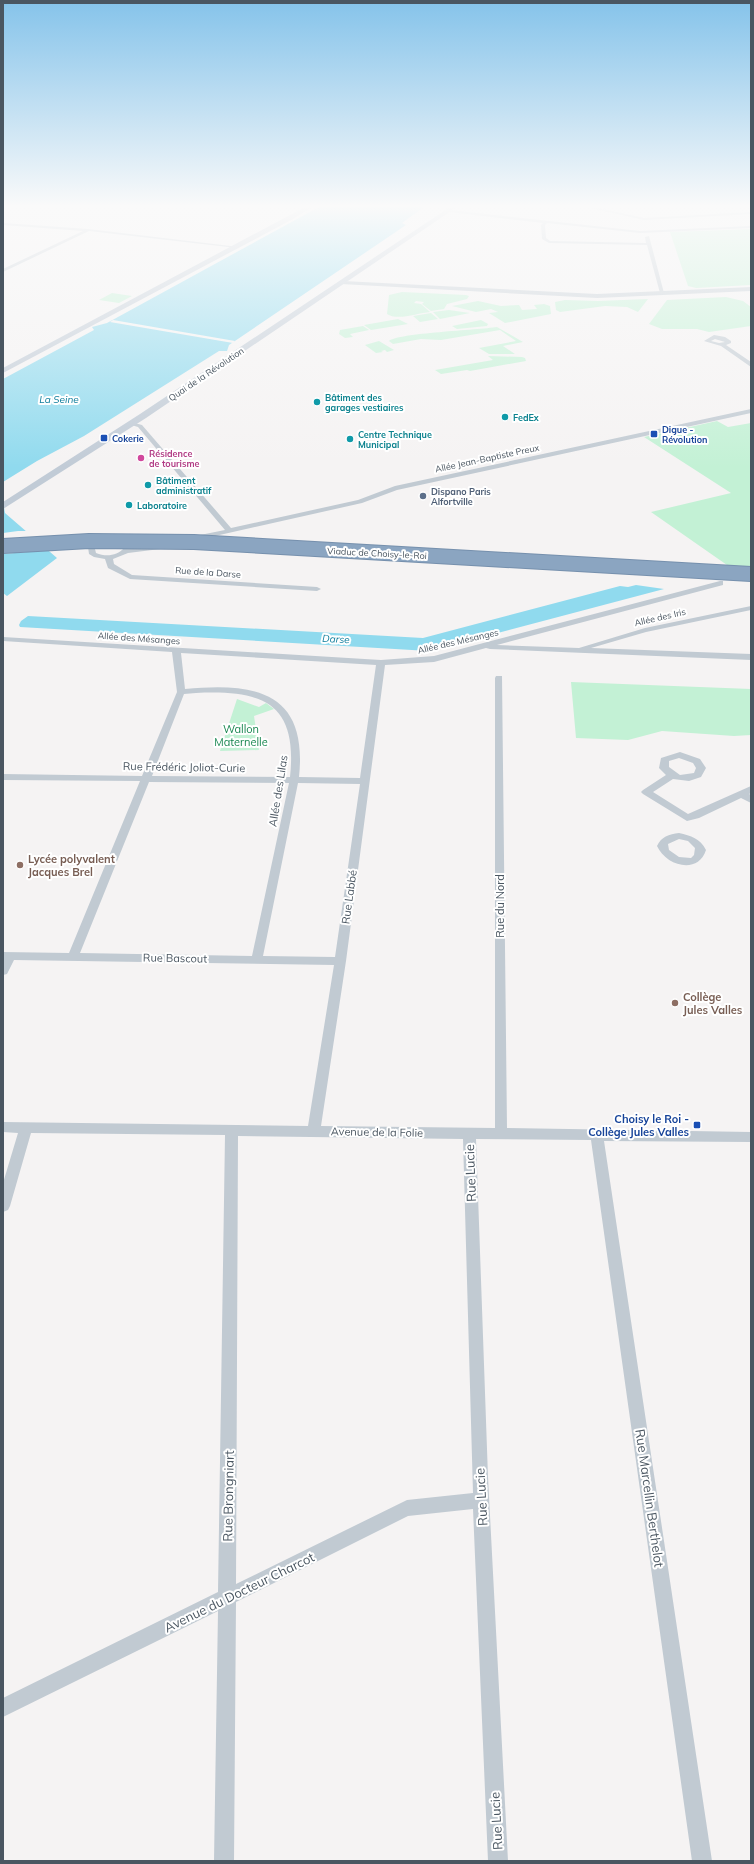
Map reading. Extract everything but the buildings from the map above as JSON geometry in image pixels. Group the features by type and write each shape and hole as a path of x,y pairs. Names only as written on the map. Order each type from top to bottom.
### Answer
{"highway":[{"name":"Viaduc de Choisy-le-Roi","path":"3,538 106,533 198,534 751,564"},
{"name":"Viaduc de Choisy-le-Roi","path":"3,546 89,542 194,542 751,574"}],"main road":[{"path":"3,368 144,294"},
{"path":"3,371 146,294"},
{"name":"Quai de la Révolution","path":"6,504 131,424 326,294"}],"street":[{"path":"554,294 619,294"},
{"path":"723,344 751,365"},
{"name":"Allée Jean-Baptiste Preux","path":"109,557 126,551 160,547 228,530 360,502 395,488 751,411"},
{"path":"131,424 140,426 228,530"},
{"path":"109,557 93,554 92,547 102,541 117,540 127,545 126,551"},
{"name":"Rue de la Darse","path":"109,557 109,563 111,566 130,577 317,589"},
{"name":"Allée des Mésanges","path":"3,639 381,662 434,659 720,583"},
{"name":"Allée des Iris","path":"575,651 645,630 751,608"},
{"name":"Allée des Iris","path":"479,647 751,657"},
{"path":"73,956 181,692 176,650"},
{"name":"Rue Labbé","path":"314,1131 340,961 381,662"},
{"name":"Rue du Nord","path":"498,678 501,1134"},
{"name":"Allée des Lilas","path":"181,692 235,690 257,694 284,711 293,729 297,754 294,780 257,958"},
{"path":"672,775 646,792 687,818 696,816 751,789"},
{"name":"Rue Frédéric Joliot-Curie","path":"3,777 364,781"},
{"path":"741,793 751,800"},
{"path":"686,837 687,818"},
{"name":"Rue Bascout","path":"3,971 6,956 257,958 340,961"},
{"name":"Avenue de la Folie","path":"3,1127 751,1137"},
{"path":"3,1206 26,1127"},
{"name":"Rue Brongniart","path":"224,1861 232,1130"},
{"name":"Rue Lucie","path":"469,1133 481,1500 498,1861"},
{"name":"Rue Marcellin Berthelot","path":"597,1134 702,1861"},
{"name":"Avenue du Docteur Charcot","path":"3,1708 407,1508 481,1500"}],"green space":[{"path":"110,294 132,296 119,303 99,300"},
{"path":"444,294 469,296 467,299 447,304 444,309 431,311 422,304 424,302 416,301 414,303 421,304 430,312 396,317 387,314 389,295"},
{"path":"726,297 743,301 751,307 751,326 709,332 697,329 662,329 649,324 667,300"},
{"path":"648,299 638,312 627,307 605,306 560,312 556,310 555,302 565,300 598,301"},
{"path":"478,301 501,306 519,305 522,310 537,309 534,305 544,304 550,306 551,314 505,323 489,313 498,312 491,309 476,312 452,306"},
{"path":"449,310 470,313 440,319 433,312"},
{"path":"431,313 438,319 420,322 413,316"},
{"path":"398,319 408,324 371,330 364,325"},
{"path":"481,320 488,324 487,326 457,329 452,326"},
{"path":"363,326 369,330 350,334 353,337 345,338 339,334 340,330"},
{"path":"497,327 523,342 503,346 515,354 489,354 479,348 516,341 500,330 441,340 421,339 393,344 389,341 395,338 422,334"},
{"path":"379,341 394,350 387,352 385,350 381,351 383,352 376,353 365,345"},
{"path":"488,356 522,357 525,358 526,361 470,371 467,370 441,374 435,370 493,360"},
{"path":"717,421 728,427 751,423 751,569 737,572 651,512 731,493 644,437"},
{"path":"571,682 751,689 751,735 734,736 662,731 628,740 576,738"},
{"name":"Wallon Maternelle","path":"237,699 259,707 266,703 274,709 254,716 259,750 220,751"}],"water":[{"name":"La Seine","path":"160,294 304,294 229,345 227,351 219,351 84,436 37,461 3,482 3,379 94,330 92,327 107,323"},
{"path":"3,502 5,513 57,558 7,596 3,593"},
{"name":"Darse","path":"636,585 664,589 429,651 20,627 19,625 21,621 28,616 423,638 620,586 628,587"}],"pier":[{"path":"113,320 235,341 233,343 110,322"},
{"path":"28,531 50,550 3,554 3,533"}],"place":[{"name":"Bâtiment des garages vestiaires","path":"317,402"},
{"name":"FedEx","path":"505,417"},
{"name":"Digue - Révolution","path":"654,434"},
{"name":"Cokerie","path":"104,438"},
{"name":"Centre Technique Municipal","path":"350,439"},
{"name":"Résidence de tourisme","path":"141,458"},
{"name":"Bâtiment administratif","path":"148,485"},
{"name":"Dispano Paris Alfortville","path":"423,496"},
{"name":"Laboratoire","path":"129,505"},
{"name":"Lycée polyvalent Jacques Brel","path":"20,865"},
{"name":"Collège Jules Valles","path":"675,1003"},
{"name":"Choisy le Roi - Collège Jules Valles","path":"697,1125"}]}
